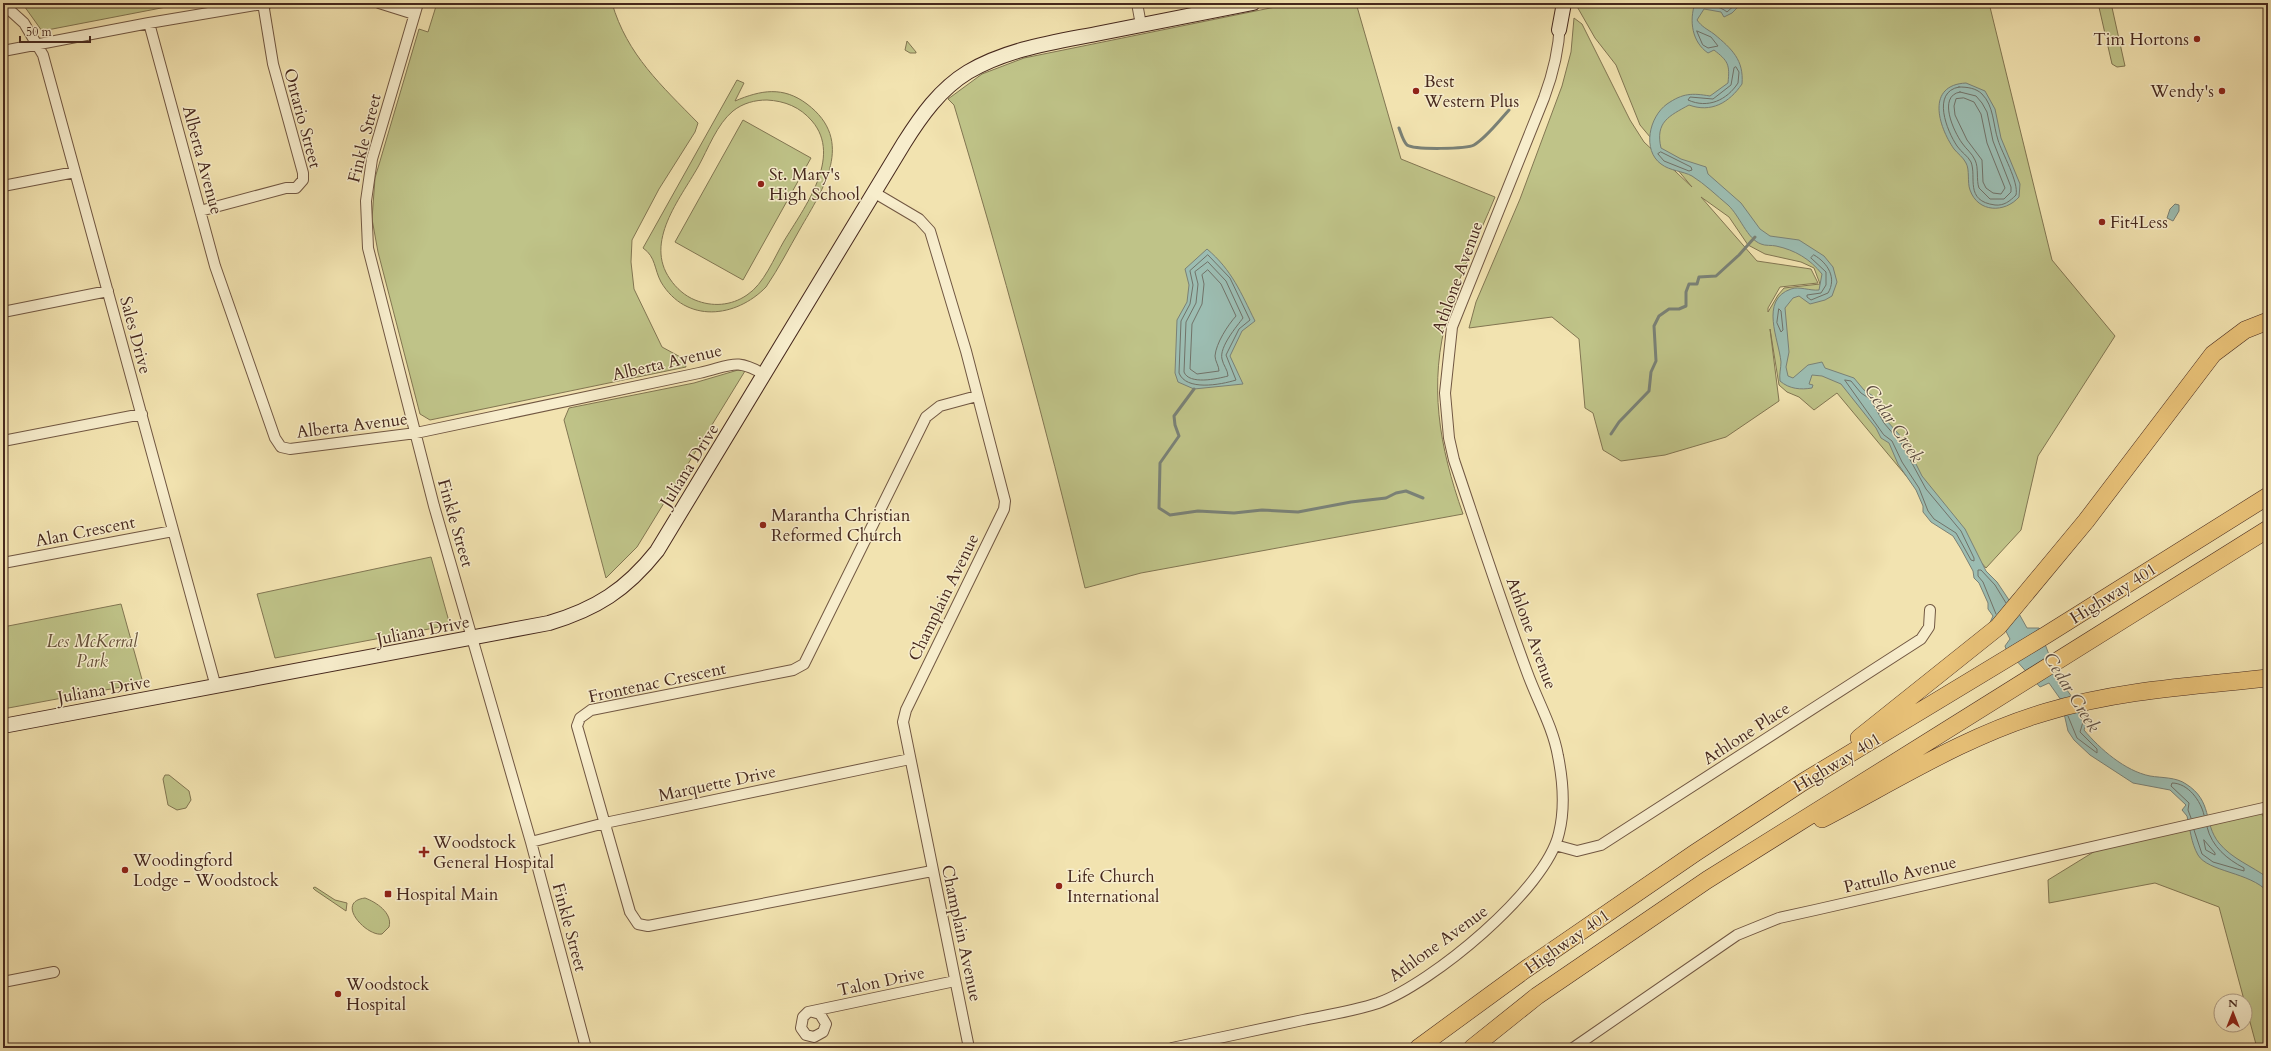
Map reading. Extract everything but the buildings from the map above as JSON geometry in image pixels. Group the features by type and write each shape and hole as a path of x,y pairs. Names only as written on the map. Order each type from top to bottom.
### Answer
{"highway":[{"path":"1803,782 1998,626 2027,594 2086,521 2213,354 2245,330 2268,321"},
{"name":"Highway 401","path":"1418,1048 1533,964 1695,853 1803,782 2046,635 2268,496"},
{"name":"Highway 401","path":"1472,1048 1537,996 1706,880 2268,529"},
{"path":"1706,880 1971,741 2046,712 2096,699 2142,691 2268,678"}],"street":[{"path":"3,51 149,23 265,3"},
{"name":"Ontario Street","path":"200,211 286,188 296,188 303,179 273,64 265,3"},
{"path":"378,3 414,14"},
{"name":"Finkle Street","path":"418,3 372,159 365,212 368,248 434,506 531,842 586,1048"},
{"path":"1137,3 1141,25"},
{"name":"Juliana Drive","path":"3,726 216,687 548,623 570,617 592,608 627,585 657,551 765,375 904,143 929,107 941,93 968,72 994,59 1025,48 1253,3"},
{"name":"Athlone Avenue","path":"1172,1048 1366,1007 1399,993 1450,958 1510,909 1535,879 1555,845 1559,834 1562,813 1562,793 1558,754 1548,723 1527,673 1454,460 1449,438 1445,393 1452,327 1551,80 1559,30 1560,3"},
{"path":"1559,30 1564,3"},
{"name":"Sales Drive","path":"3,4 24,23 43,55 216,687"},
{"name":"Alberta Avenue","path":"149,23 215,266 275,438 281,447 290,449 416,433 699,373 734,363 751,366 765,375"},
{"path":"3,186 75,172"},
{"name":"Champlain Avenue","path":"875,193 919,219 930,231 1003,494 1004,509 906,710 903,722 969,1048"},
{"path":"3,312 108,291"},
{"name":"Frontenac Crescent","path":"932,871 643,925 635,922 630,912 578,732 580,718 591,710 793,670 800,667 807,658 926,417 940,406 977,396"},
{"path":"3,441 142,414"},
{"name":"Alan Crescent","path":"3,562 174,530"},
{"name":"Athlone Place","path":"1555,845 1577,850 1601,845 1921,639 1929,627 1930,610"},
{"name":"Marquette Drive","path":"531,842 605,823 910,759"},
{"name":"Pattullo Avenue","path":"1573,1048 1710,952 1752,927 1815,910 2268,807"},
{"path":"3,982 54,972"},
{"name":"Talon Drive","path":"813,1012 955,981"}],"green space":[{"path":"22,3 187,3 42,31"},
{"path":"437,3 612,3 619,22 636,54 671,96 698,123 695,132 659,189 632,240 631,262 634,289 662,347 684,359 686,367 430,420 420,414 378,252 372,219 375,178 419,29 428,32"},
{"path":"1295,3 1356,3 1401,159 1495,197 1463,270 1448,314 1442,340 1439,365 1439,415 1442,439 1463,514 1141,573 1085,588 1055,467 1006,285 954,105 948,99 982,74 1024,58"},
{"path":"1575,3 1989,3 2052,260 2115,336 2038,456 2021,530 1986,568 1923,496 1837,393 1814,410 1799,397 1787,392 1779,385 1770,329 1779,401 1726,437 1665,455 1621,461 1603,450 1593,413 1585,408 1579,339 1552,317 1469,328 1476,302 1520,199 1562,86 1571,52 1574,18 1582,24 1630,120 1644,142 1692,187 1640,125 1616,65 1595,38","holes":["1701,197 1729,217 1748,245 1765,254 1801,262 1814,268 1820,284 1784,288 1768,312 1768,308 1780,287 1818,283 1811,269 1757,261"]},
{"path":"2098,3 2111,3 2125,66 2117,67 2112,64"},
{"path":"907,41 916,53 910,53 905,50"},
{"path":"737,80 744,83 735,101 763,92 781,92 798,98 822,118 830,134 832,149 830,165 825,182 818,198 775,273 766,287 754,297 740,305 726,310 712,312 697,310 684,305 671,296 661,282 653,259 643,248","holes":["763,100 786,103 797,108 812,121 821,135 824,150 822,166 817,182 810,198 764,278 753,290 741,299 728,303 708,304 695,300 684,294 675,286 663,265 661,250 663,236 668,221 674,207 698,167 713,137 727,116 737,108 749,102"]},
{"path":"743,120 811,158 743,280 675,242"},
{"path":"738,370 745,371 637,547 606,578 564,420 569,408 694,383"},
{"path":"431,557 450,625 275,658 257,594"},
{"name":"Les McKerral Park","path":"121,604 143,683 3,709 3,627"},
{"path":"165,775 169,775 189,791 191,800 186,808 177,810 168,805 163,779"},
{"path":"2261,812 2268,826 2268,1048 2257,1048 2253,1033 2253,993 2242,993 2219,907 2155,883 2049,903 2048,880 2100,848"},
{"path":"315,887 335,900 347,903 346,911 315,890 313,888"},
{"path":"365,898 374,902 383,909 388,917 390,922 389,927 382,934 369,930 356,919 352,906 356,901"}],"water":[{"path":"1695,3 1742,3 1732,13 1724,17 1721,12 1704,9 1697,20 1726,45 1736,56 1741,68 1742,84 1737,91 1719,105 1705,108 1689,105 1675,113 1665,121 1662,126 1660,132 1661,148 1681,159 1706,167 1708,174 1741,203 1760,229 1770,236 1799,240 1824,256 1833,267 1837,282 1832,296 1825,300 1810,304 1799,296 1793,298 1785,308 1789,352 1786,367 1788,376 1793,378 1808,365 1822,362 1825,368 1854,378 1864,390 1873,396 1887,421 1904,440 1922,476 1965,529 1986,571 1997,582 2009,600 2017,591 2021,590 2013,603 2027,628 2039,628 2057,676 2084,714 2087,723 2084,730 2105,752 2131,769 2150,776 2178,780 2195,791 2204,805 2211,828 2219,843 2230,854 2268,878 2268,892 2251,880 2203,861 2198,855 2192,841 2187,816 2182,810 2186,805 2170,790 2133,783 2090,755 2074,740 2068,731 2061,700 2049,683 2040,687 2006,649 2005,646 2010,639 1999,618 1987,629 1993,616 1988,609 1988,603 1979,583 1974,578 1973,571 1961,549 1953,536 1931,522 1923,512 1923,506 1916,490 1898,464 1889,443 1881,438 1876,428 1841,384 1822,376 1812,375 1809,384 1813,385 1812,388 1795,388 1787,386 1780,381 1780,353 1773,321 1773,311 1776,302 1781,294 1794,288 1819,290 1822,274 1802,256 1790,250 1776,246 1763,245 1756,241 1728,205 1706,186 1692,176 1668,168 1661,164 1651,151 1650,134 1652,125 1661,110 1667,104 1688,95 1698,94 1710,96 1728,83 1729,71 1725,60 1714,50 1708,53 1698,43 1695,37 1692,17"},
{"path":"1966,83 1985,91 1995,109 2001,138 2020,184 2019,197 2007,206 1999,208 1985,207 1974,198 1969,187 1968,169 1966,163 1948,140 1940,119 1940,99 1945,91 1953,85"},
{"path":"2175,204 2179,205 2179,211 2173,221 2167,218 2170,209"},
{"path":"1207,249 1223,265 1235,282 1255,321 1242,331 1230,356 1243,384 1194,389 1178,382 1175,373 1177,320 1187,302 1189,285 1185,269"}],"waterway":[{"path":"1399,128 1407,145 1412,147 1440,148 1469,146 1474,145 1483,138 1509,110"},
{"path":"1611,434 1619,422 1649,391 1651,372 1656,361 1654,326 1659,316 1669,309 1679,309 1686,306 1686,292 1689,284 1697,284 1699,277 1716,276 1739,255 1755,237"},
{"path":"1194,389 1174,416 1175,425 1179,436 1160,463 1159,508 1170,515 1198,511 1234,513 1262,510 1298,512 1351,502 1386,498 1396,493 1406,491 1423,498"}],"place":[{"name":"Tim Hortons","path":"2197,39"},
{"name":"Best Western Plus","path":"1416,91"},
{"name":"Wendy's","path":"2222,91"},
{"name":"St. Mary's High School","path":"761,184"},
{"name":"Fit4Less","path":"2102,222"},
{"name":"Marantha Christian Reformed Church","path":"763,525"},
{"name":"Woodstock General Hospital","path":"424,852"},
{"name":"Woodingford Lodge - Woodstock","path":"125,870"},
{"name":"Life Church International","path":"1059,886"},
{"name":"Hospital Main","path":"388,894"},
{"name":"Woodstock Hospital","path":"338,994"}],"water label":[{"name":"Cedar Creek","path":"1894,423"},
{"name":"Cedar Creek","path":"2072,692"}]}
